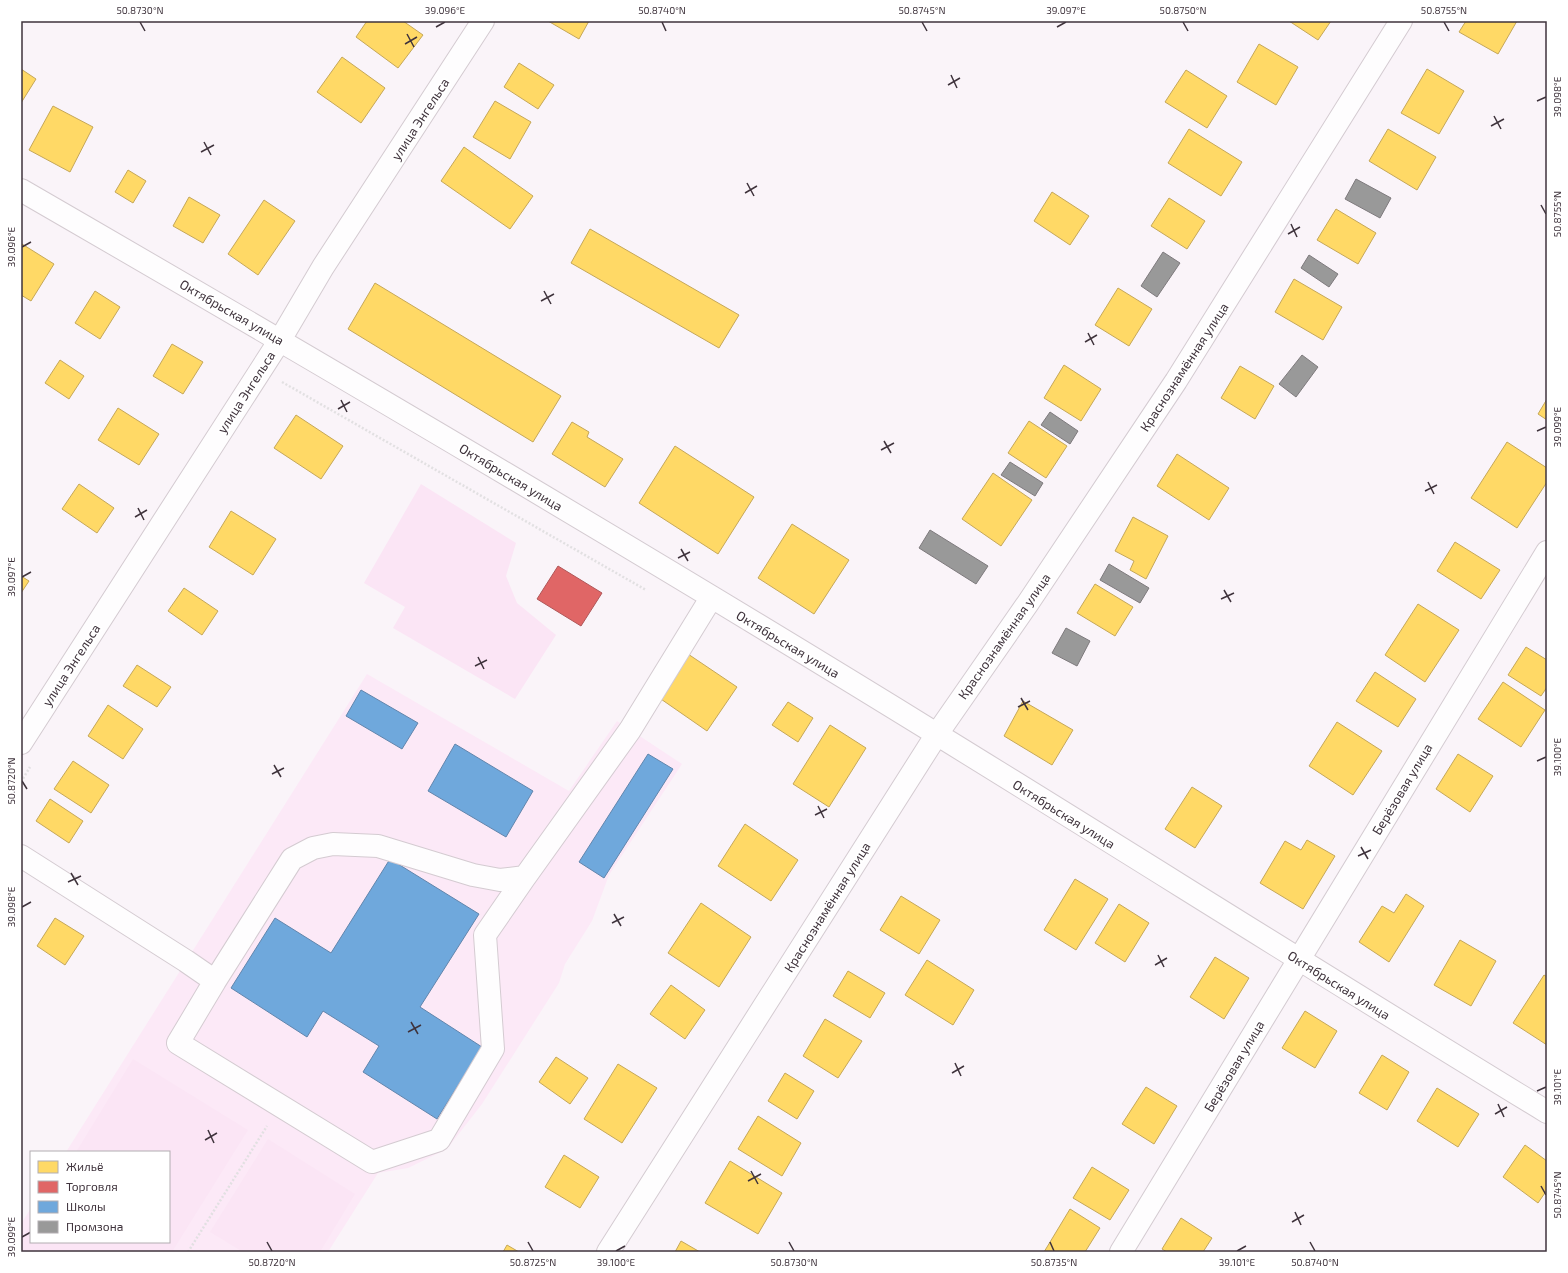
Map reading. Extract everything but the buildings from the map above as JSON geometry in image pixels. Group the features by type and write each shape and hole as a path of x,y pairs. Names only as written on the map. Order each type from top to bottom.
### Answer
{"street":[{"name":"улица Энгельса","path":"21,743 280,340 323,267 483,21"},
{"name":"Краснознамённая улица","path":"608,1252 937,734 1028,603 1176,381 1401,21"},
{"name":"Октябрьская улица","path":"21,190 280,340 534,490 937,734 1298,960 1547,1112"},
{"name":"Берёзовая улица","path":"1121,1252 1547,552"},
{"path":"525,877 500,880 473,875 378,846 333,844 313,848 292,859 215,981 178,1043 372,1162 438,1140 493,1049 485,935 630,730 711,598"},
{"path":"21,856 215,981"}],"path":[{"path":"280,380 650,592"},
{"path":"188,1252 280,1105"}],"shaded area":[{"path":"421,484 516,543 506,576 517,603 556,635 515,699 393,628 405,607 364,583"},
{"path":"367,674 569,791 617,721 682,764 609,875 592,921 565,964 559,983 482,1104 447,1149 408,1168 378,1173 328,1252 21,1252 21,1224 30,1210 30,1243 170,1243 170,1151 67,1151"},
{"path":"133,1059 248,1130 172,1252 21,1252 21,1240 30,1226 30,1243 170,1243 170,1151 77,1151"},
{"path":"268,1139 355,1194 320,1252 243,1252 210,1232"}]}
